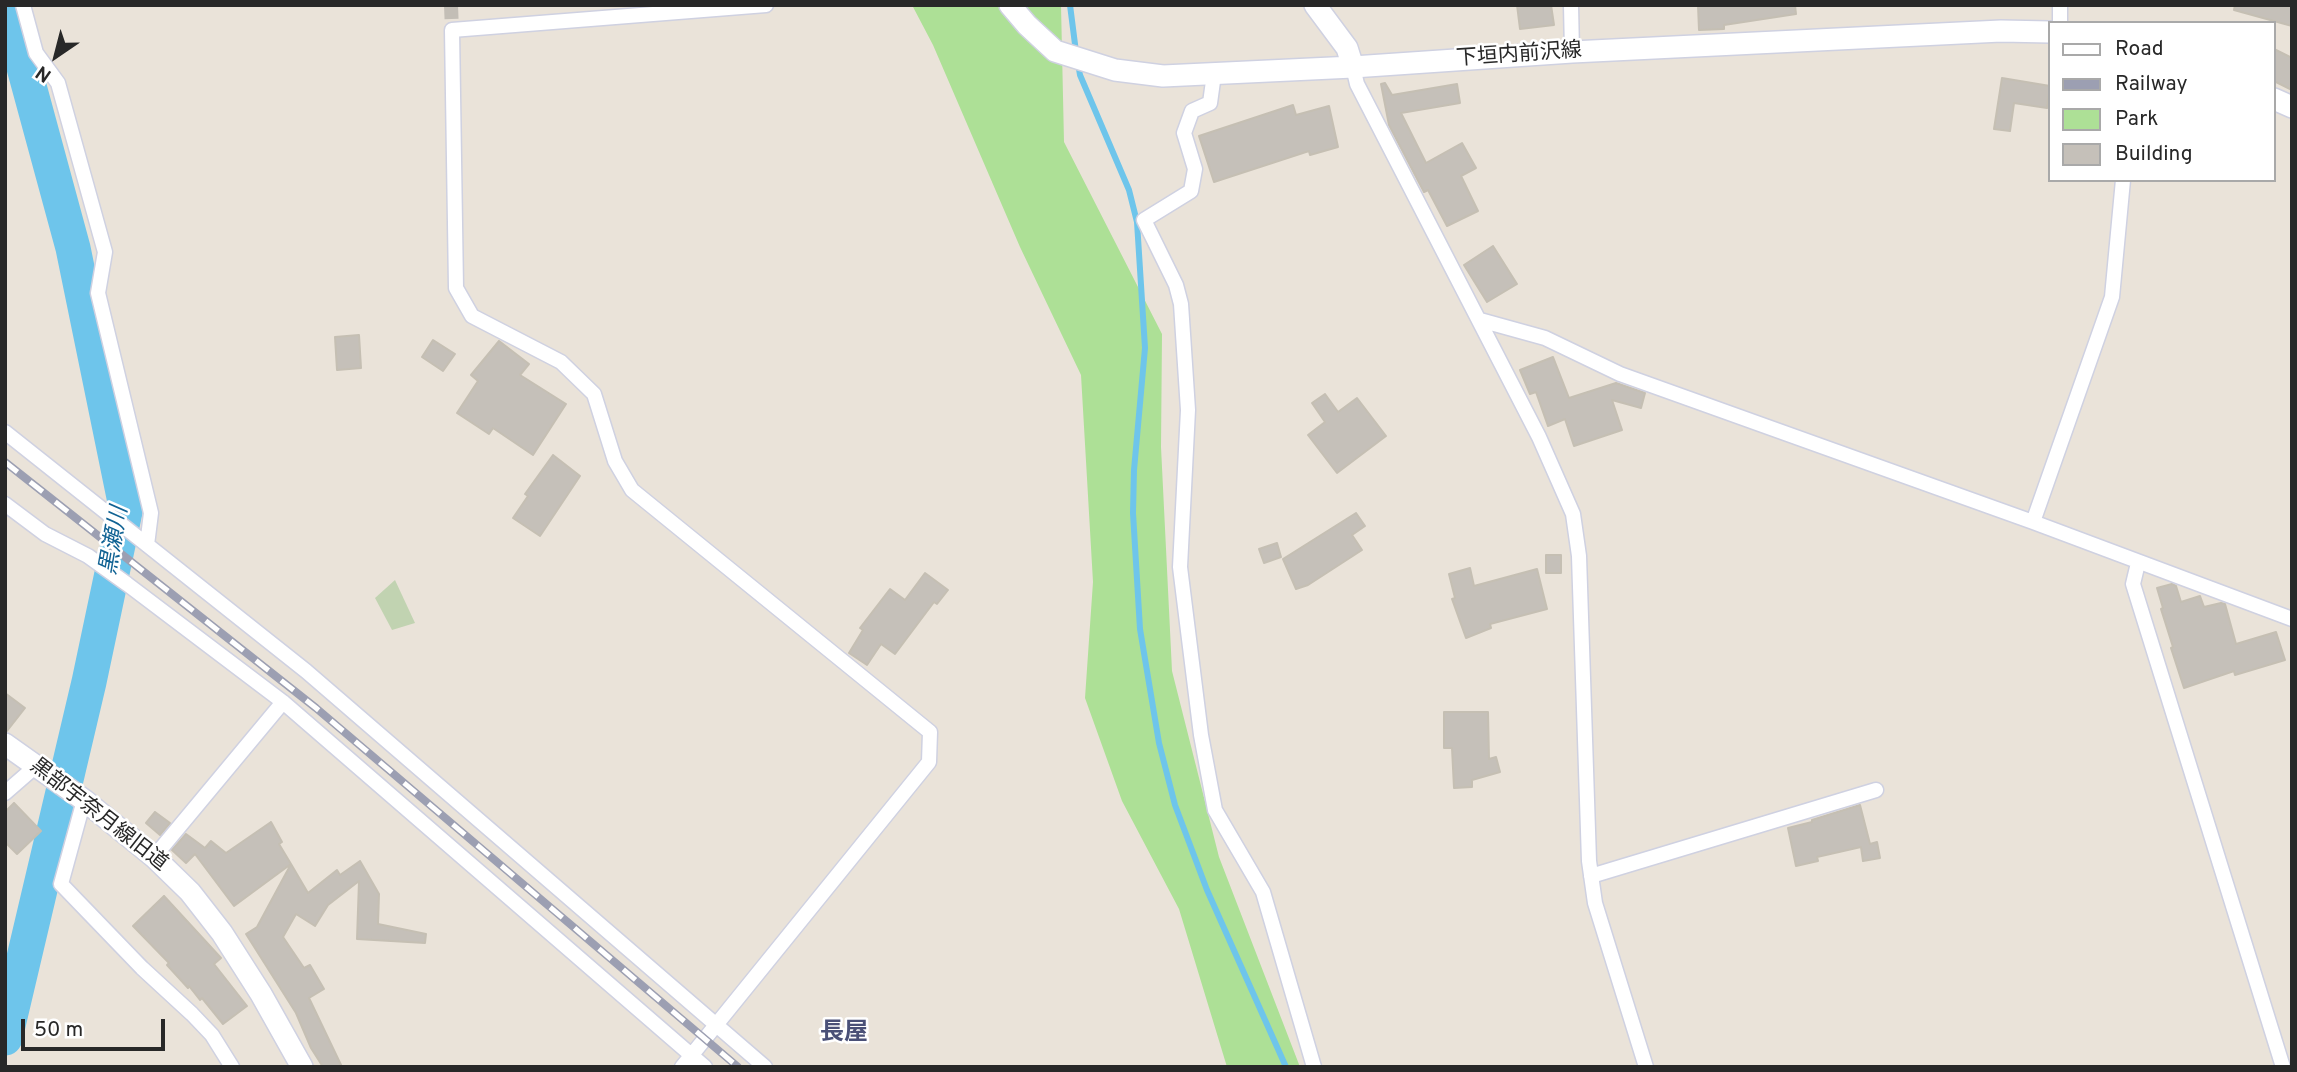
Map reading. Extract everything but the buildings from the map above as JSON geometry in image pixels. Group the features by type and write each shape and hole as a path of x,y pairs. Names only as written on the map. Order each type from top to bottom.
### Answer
{"main road":[{"name":"下垣内前沢線","path":"1010,5 1055,51 1115,71 1163,76 1353,67 1572,52 2048,32"},
{"path":"1315,5 1347,48 1353,67"},
{"path":"2276,100 2292,107"},
{"name":"黒部宇奈月線旧道","path":"5,744 85,800 155,857 190,892 222,933 261,994 302,1067"}],"street":[{"path":"23,5 36,54 58,83 104,251 98,293 151,513 143,541"},
{"path":"687,1061 929,762 930,732 632,490 615,461 594,394 561,362 472,316 456,288 452,30 766,5"},
{"path":"1571,5 1572,52"},
{"path":"1353,67 1357,84 1539,437 1573,514 1578,556 1591,876 1595,903 1646,1067"},
{"path":"1214,74 1210,103 1192,111 1184,133 1195,169 1192,191 1144,220 1175,285 1181,304 1188,410 1180,567 1201,735 1215,810 1263,892 1314,1067"},
{"path":"2033,522 2112,297 2123,182"},
{"path":"1480,320 1545,338 1620,374 2033,522 2292,619"},
{"path":"5,432 306,671 765,1067"},
{"path":"5,504 45,534 88,556 283,702 687,1061 705,1067"},
{"path":"2138,563 2133,584 2283,1067"},
{"path":"155,857 283,702"},
{"path":"5,793 36,766"},
{"path":"1591,876 1876,790"},
{"path":"85,800 61,884 142,968 212,1035 232,1067"}],"green space":[{"path":"912,5 1061,5 1064,142 1162,334 1161,447 1172,671 1219,857 1300,1067 1227,1067 1179,909 1122,801 1085,698 1093,582 1081,375 1020,247 933,45"},
{"path":"395,580 415,623 392,630 375,598"}],"waterway":[{"name":"黒瀬川","path":"5,1038 89,682 126,507 73,248 7,5"},
{"path":"1070,5 1076,52"},
{"path":"1078,63 1080,75 1129,190 1137,222 1145,348 1134,470 1133,513 1140,629 1159,743 1175,805 1207,890 1286,1067"}],"tunnel":[{"path":"451,5 452,30"}],"railway":[{"path":"5,462 316,708 738,1067"}],"district":[{"name":"長屋","path":"844,1034"}]}
